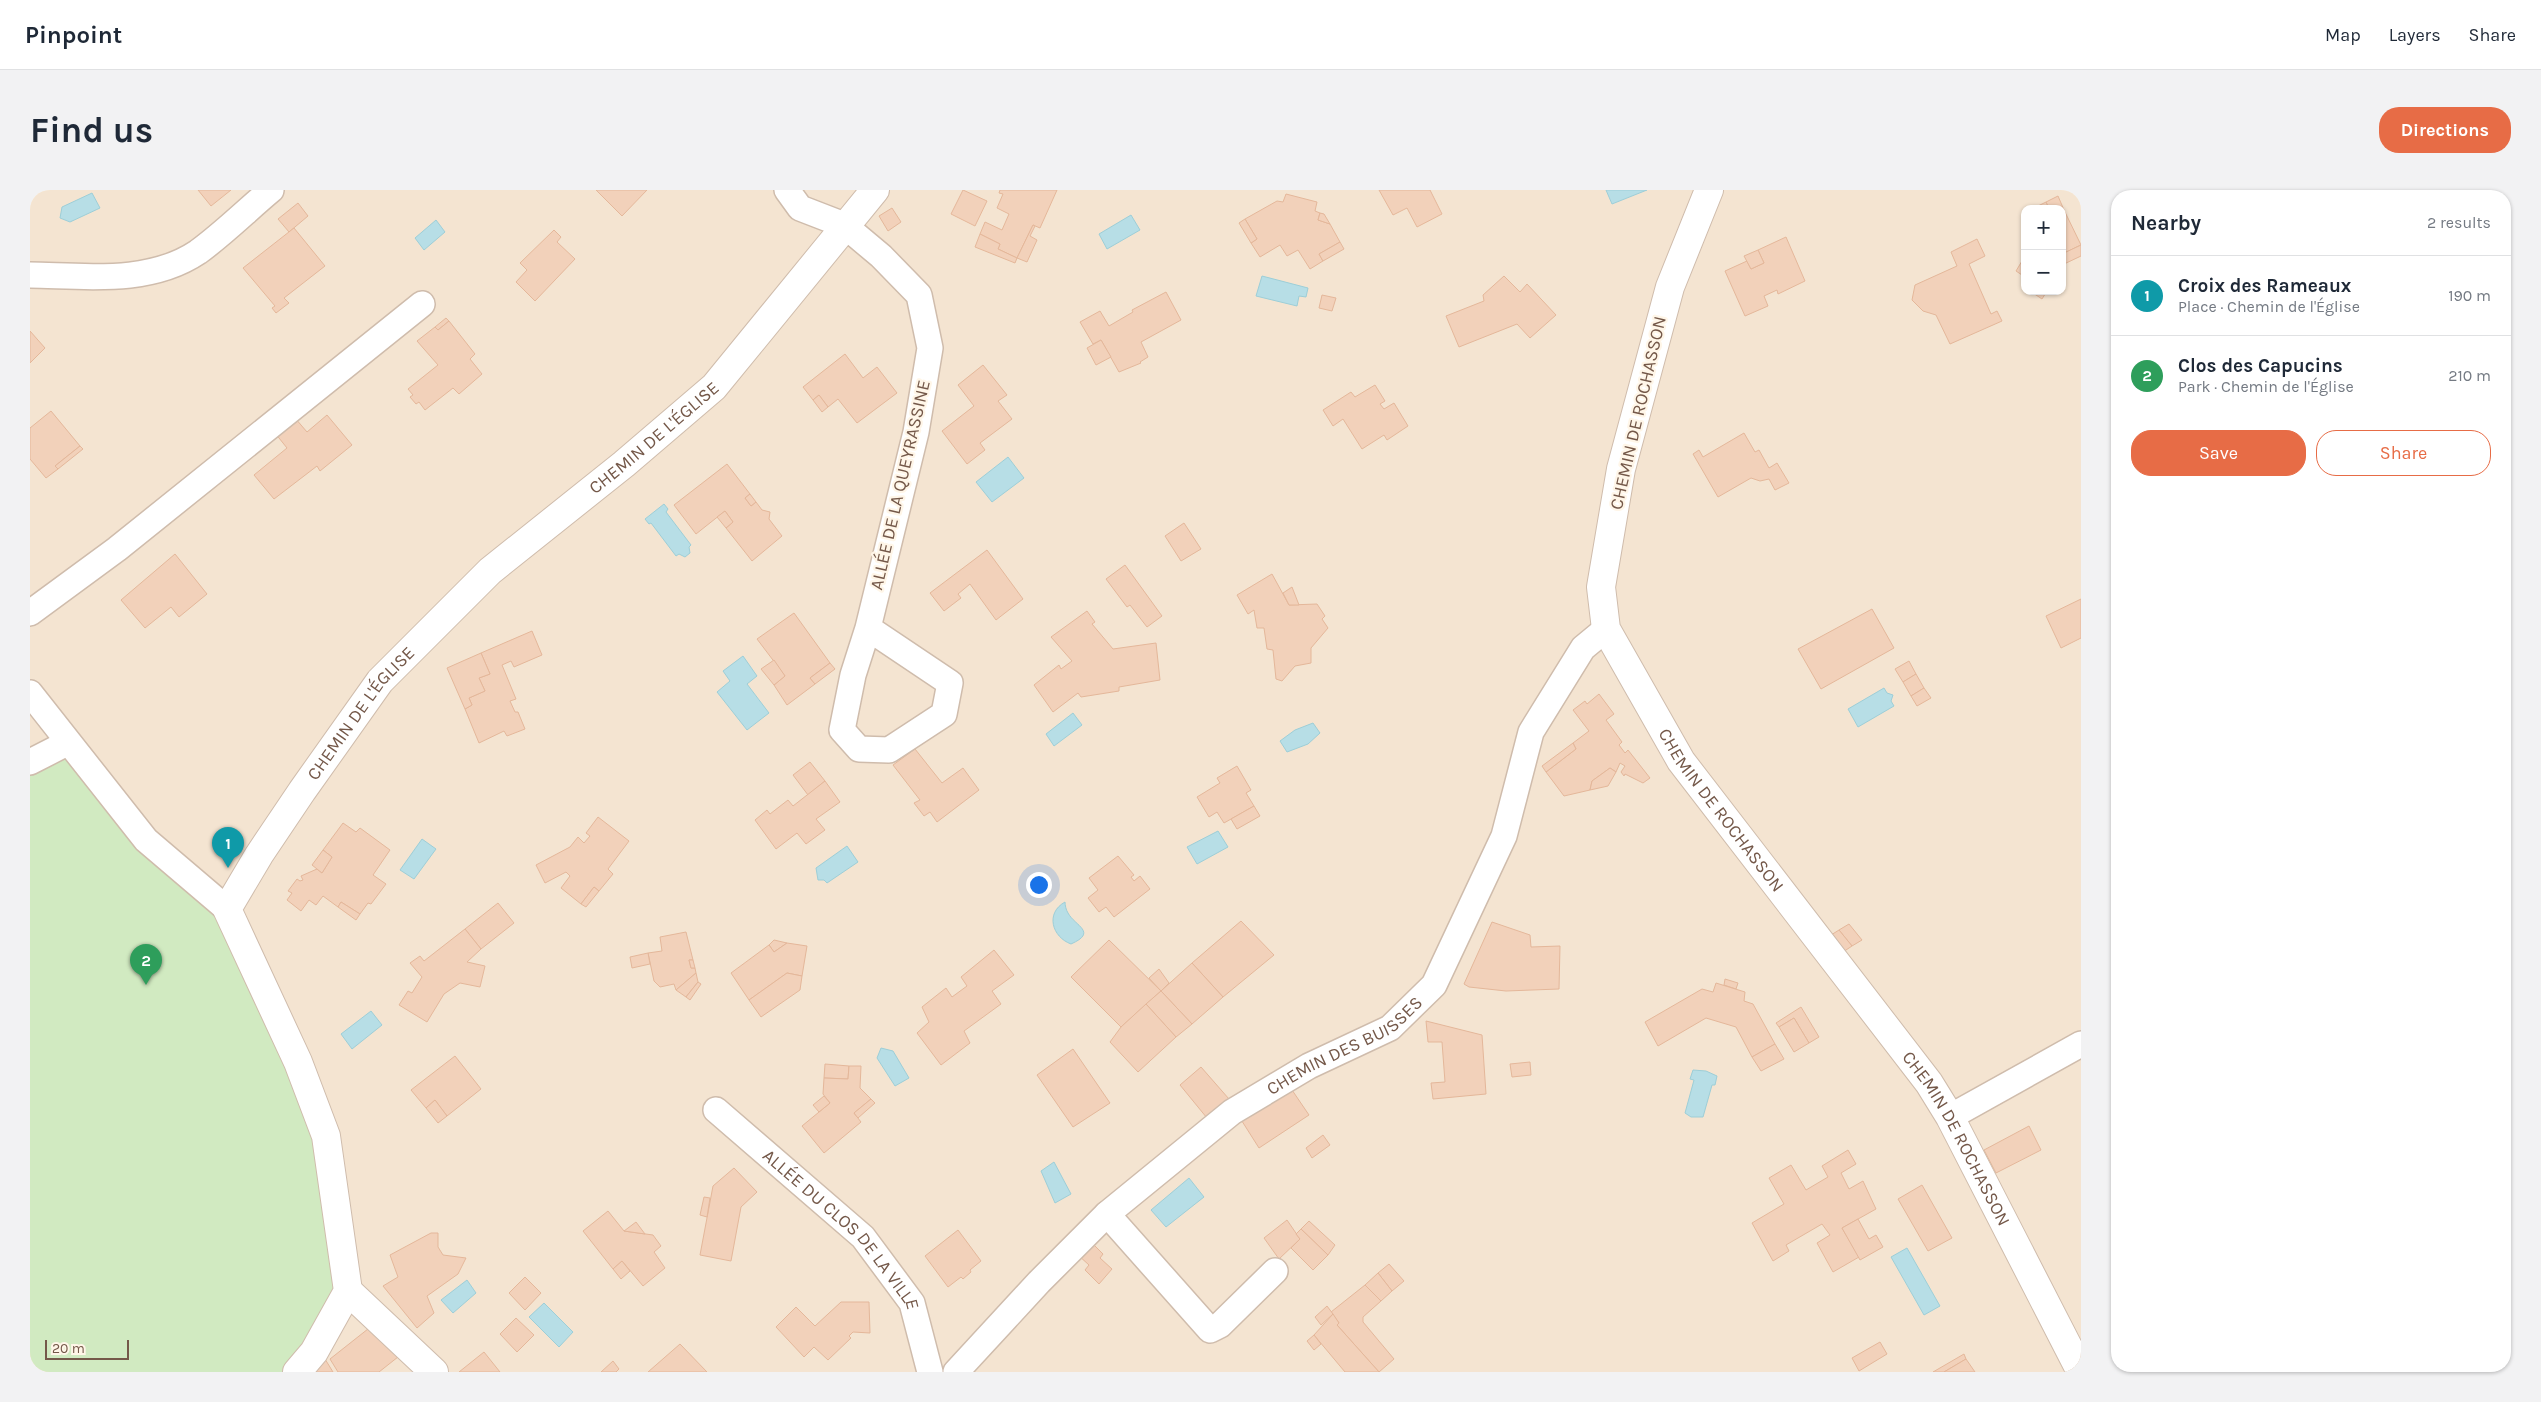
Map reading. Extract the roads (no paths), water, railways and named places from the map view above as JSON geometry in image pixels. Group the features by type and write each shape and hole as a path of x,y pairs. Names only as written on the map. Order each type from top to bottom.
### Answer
{"street":[{"path":"30,275 122,276 164,268 197,252 271,190"},
{"name":"ALLÉE DE LA QUEYRASSINE","path":"787,190 800,208 844,225 881,256 919,296 930,348 916,432 868,628 853,675 842,730 859,749 889,750 944,714 950,684 868,628"},
{"name":"CHEMIN DE L'ÉGLISE","path":"227,909 259,855 380,681 490,571 624,464 714,387 844,225 875,190"},
{"name":"CHEMIN DE ROCHASSON","path":"1708,190 1670,287 1621,469 1601,587 1606,629 1681,761 1929,1083 1950,1117 2081,1372"},
{"path":"30,614 117,548 422,304"},
{"name":"CHEMIN DES BUISSES","path":"956,1372 1039,1282 1107,1214 1232,1112 1308,1066 1390,1028 1434,985 1504,836 1531,732 1583,648 1606,629"},
{"path":"30,693 67,743 146,840 227,909 298,1062 326,1136 348,1291 314,1352 297,1372"},
{"path":"30,762 67,743"},
{"path":"1950,1117 2081,1044"},
{"name":"ALLÉE DU CLOS DE LA VILLE","path":"716,1110 863,1237 912,1303 930,1372"},
{"path":"1107,1214 1210,1330 1220,1326 1275,1271"},
{"path":"348,1291 434,1372"}],"water":[{"path":"1606,190 1647,190 1612,204"},
{"path":"92,193 100,208 70,222 60,218 62,207"},
{"path":"1131,215 1140,230 1107,249 1099,234"},
{"path":"436,220 445,232 424,250 415,238"},
{"path":"1262,276 1308,288 1306,297 1299,296 1297,306 1256,296"},
{"path":"1008,457 1024,478 992,502 976,482"},
{"path":"664,504 668,509 666,512 691,545 689,547 690,553 685,557 679,554 676,556 651,523 649,524 645,519"},
{"path":"743,656 757,676 747,684 769,713 747,730 717,692 730,681 723,671"},
{"path":"1884,688 1887,693 1893,695 1891,701 1894,706 1858,727 1848,709"},
{"path":"1073,713 1082,725 1054,746 1046,734"},
{"path":"1313,723 1320,733 1308,744 1287,752 1280,741 1295,730"},
{"path":"1218,831 1228,847 1197,864 1187,847"},
{"path":"422,839 436,849 414,879 400,870"},
{"path":"847,846 858,862 827,883 824,880 818,880 816,868"},
{"path":"1065,902 1071,918 1084,932 1079,940 1071,944 1059,936 1053,924 1055,912"},
{"path":"371,1011 382,1025 352,1049 341,1034"},
{"path":"881,1048 893,1051 909,1078 895,1086 877,1058"},
{"path":"1693,1070 1706,1071 1717,1076 1715,1085 1712,1085 1703,1117 1691,1117 1685,1113 1694,1080 1690,1079"},
{"path":"1054,1162 1071,1194 1055,1203 1041,1171"},
{"path":"1189,1178 1204,1197 1166,1227 1151,1210"},
{"path":"1907,1248 1940,1306 1924,1315 1891,1257"},
{"path":"467,1280 476,1293 453,1313 441,1300"},
{"path":"544,1303 573,1332 559,1347 529,1317"}],"place":[{"name":"Croix des Rameaux","path":"228,868"},
{"name":"Clos des Capucins","path":"146,985"}]}
